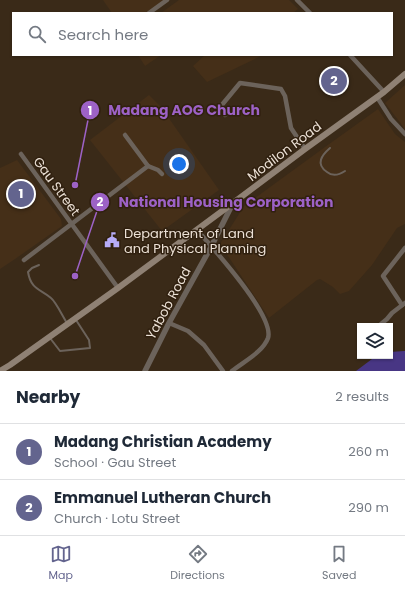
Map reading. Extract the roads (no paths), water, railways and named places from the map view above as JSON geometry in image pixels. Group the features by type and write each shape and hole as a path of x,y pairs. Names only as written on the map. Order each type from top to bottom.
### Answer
{"main road":[{"name":"Modilon Road","path":"0,371 75,319 233,204 304,149 384,92 405,74"}],"street":[{"path":"150,12 167,0"},
{"path":"297,0 309,12"},
{"path":"351,56 384,92"},
{"path":"226,114 221,106 240,83 281,89 285,96 291,128 304,149"},
{"path":"377,97 391,119 405,134"},
{"path":"125,135 148,166 158,170 162,174"},
{"name":"Gau Street","path":"20,154 118,288"},
{"path":"24,260 148,166"},
{"name":"Yabob Road","path":"145,371 233,204"},
{"path":"197,230 244,286 263,316 267,326 268,337 262,349 232,371"},
{"path":"382,323 404,304 383,276 405,248"},
{"path":"169,323 188,331 204,345 223,371"}],"lane":[{"path":"330,148 321,160 322,168 332,175 345,171"},
{"path":"39,265 32,268 28,272 29,279 37,289 52,299 67,324"},
{"path":"49,337 60,351 90,348 90,340 75,319"}],"place":[{"name":"Emmanuel Lutheran Church","path":"334,81"},
{"name":"Madang AOG Church","path":"75,185"},
{"name":"Madang Christian Academy","path":"21,194"},
{"name":"Department of Land and Physical Planning","path":"112,240"},
{"name":"National Housing Corporation","path":"75,276"}]}
